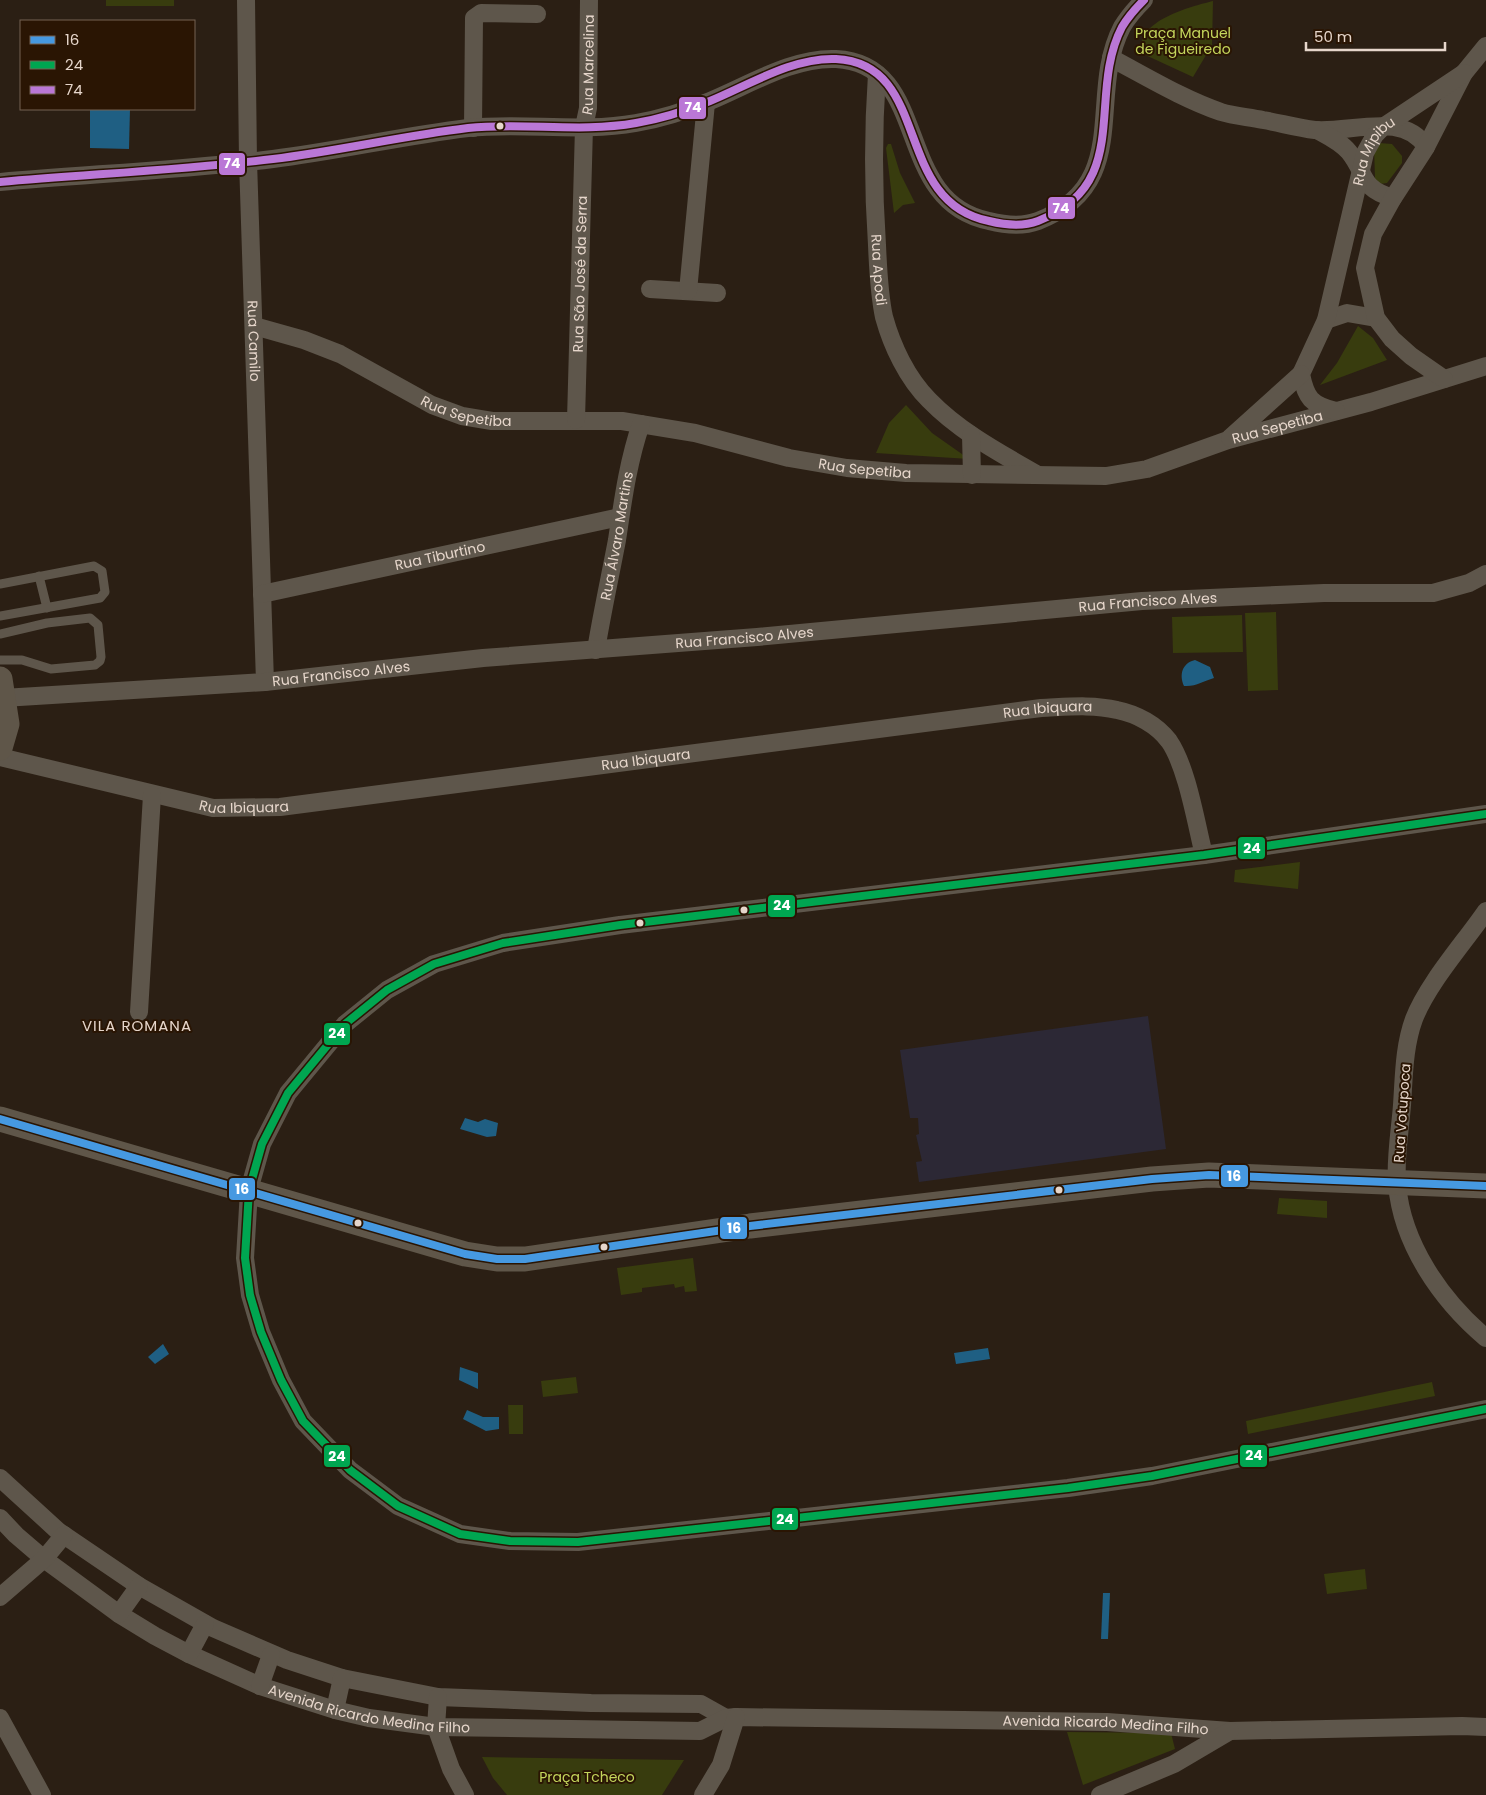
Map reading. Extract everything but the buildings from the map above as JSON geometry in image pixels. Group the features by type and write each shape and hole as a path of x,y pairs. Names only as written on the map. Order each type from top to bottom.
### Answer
{"street":[{"name":"Rua Camilo","path":"246,0 248,161 265,682"},
{"name":"Rua Marcelina","path":"584,127 588,108 589,0"},
{"path":"0,182 248,161 473,128 584,127 640,122 706,103 807,62 836,59 855,63 877,74 891,88 905,112 926,172 940,194 956,208 976,219 1016,225 1033,223 1053,214 1073,201 1086,186 1097,163 1103,136 1112,58 1122,26 1144,0"},
{"path":"473,128 474,18 481,13 537,14"},
{"name":"Rua Mipibu","path":"1444,379 1411,356 1392,339 1376,318 1365,268 1373,234 1393,198 1426,147 1464,73 1486,46"},
{"path":"1112,58 1166,87 1222,112 1316,130 1383,127 1412,131 1420,137 1426,147"},
{"name":"Rua Mipibu","path":"1228,440 1301,374 1326,320 1340,268 1360,172 1370,142 1383,127 1464,73"},
{"name":"Rua Apodi","path":"877,74 873,184 879,280 884,316 892,342 909,374 927,398 971,435 1039,476"},
{"path":"688,291 706,103"},
{"name":"Rua São José da Serra","path":"576,420 584,127"},
{"path":"1316,130 1343,145 1350,153 1372,190 1393,198"},
{"path":"1340,268 1365,268"},
{"path":"650,289 716,293"},
{"path":"1326,320 1347,313 1376,318"},
{"name":"Rua Sepetiba","path":"254,326 304,340 340,354 432,405 462,416 492,421 576,420 641,424 695,433 789,458 847,468 906,473 1106,476 1147,469 1228,440 1336,411 1486,366"},
{"path":"1301,374 1309,398 1323,408 1336,411"},
{"name":"Rua Álvaro Martins","path":"596,650 633,447 641,424"},
{"path":"971,435 972,474"},
{"name":"Rua Apodi","path":"1002,454 1015,475"},
{"name":"Rua Tiburtino","path":"262,594 620,517"},
{"name":"Rua Francisco Alves","path":"1,691 265,682 483,658 596,650 1142,601 1324,593 1433,593 1469,583 1486,574"},
{"path":"0,748 7,724 1,691"},
{"name":"Rua Ibiquara","path":"0,756 152,795 213,808 280,807 1041,708 1086,706 1118,710 1148,721 1169,741 1182,768 1204,854"},
{"path":"139,1012 152,795"},
{"path":"1486,814 1204,854 620,926 503,943 434,964 387,990 345,1024 288,1093 262,1144 249,1190 246,1258 250,1295 261,1332 278,1372 303,1421 350,1470 398,1506 460,1534 510,1542 578,1542 1068,1488 1162,1474 1486,1409"},
{"name":"Rua Votupoca","path":"1486,911 1425,997 1414,1019 1406,1049 1397,1182 1400,1210 1406,1228 1434,1281 1450,1304 1486,1338"},
{"path":"0,1119 465,1254 497,1260 526,1259 750,1226 1152,1178 1209,1175 1486,1186"},
{"name":"Avenida Ricardo Medina Filho","path":"0,1478 64,1535 139,1586 205,1624 272,1655 342,1678 438,1697 591,1704 701,1704 731,1718"},
{"name":"Avenida Ricardo Medina Filho","path":"0,1518 16,1535 44,1559 119,1614 189,1654 260,1686 335,1710 370,1718 436,1727 700,1731 731,1718 1107,1722 1230,1732 1486,1727"},
{"path":"0,1597 44,1559 64,1535"},
{"path":"119,1614 139,1586"},
{"path":"189,1654 205,1624"},
{"path":"260,1686 272,1655"},
{"path":"335,1710 342,1678"},
{"path":"438,1697 436,1727 451,1769 465,1795"},
{"path":"0,1718 40,1794"},
{"path":"703,1795 721,1765 731,1718"},
{"path":"1100,1795 1174,1764 1230,1732"}],"lane":[{"path":"0,584 94,566 102,571 105,592 103,597 0,616"},
{"path":"40,576 47,608"},
{"path":"0,634 47,622 90,618 98,625 101,656 100,661 95,665 51,669 22,660 0,660"}],"shaded area":[{"path":"1148,1016 1166,1149 919,1182 916,1162 922,1161 916,1135 919,1134 918,1118 910,1118 900,1050"}],"green space":[{"path":"106,0 174,0 174,6 106,6"},
{"name":"Praça Manuel de Figueiredo","path":"1213,1 1212,45 1193,77 1141,53 1142,42 1147,32 1156,24 1179,11"},
{"path":"1379,143 1392,144 1402,156 1402,163 1387,183 1380,184 1375,179 1374,146"},
{"path":"888,144 891,144 900,173 915,203 903,205 894,213 886,148"},
{"path":"1358,326 1373,338 1387,360 1320,385 1337,363"},
{"path":"906,405 932,433 969,459 876,453 889,423"},
{"path":"1276,612 1278,690 1248,691 1245,613"},
{"path":"1242,615 1243,652 1173,653 1172,617"},
{"path":"1300,862 1298,889 1234,882 1235,870"},
{"path":"1279,1198 1327,1201 1327,1218 1277,1214"},
{"path":"693,1258 697,1291 685,1292 684,1286 675,1288 674,1284 642,1288 642,1292 621,1295 617,1268"},
{"path":"576,1377 578,1393 543,1397 541,1381"},
{"path":"1432,1382 1435,1396 1248,1434 1246,1421"},
{"path":"508,1405 523,1405 523,1434 509,1434"},
{"path":"1365,1569 1367,1589 1327,1594 1324,1574"},
{"path":"1067,1732 1171,1733 1175,1749 1083,1785"},
{"name":"Praça Tcheco","path":"482,1757 684,1760 662,1795 507,1795 493,1778"}],"water":[{"path":"90,110 130,110 129,149 90,148"},
{"path":"1195,660 1210,667 1214,678 1196,685 1184,686 1182,674 1184,667"},
{"path":"465,1118 478,1122 485,1119 498,1123 496,1136 487,1137 460,1129"},
{"path":"163,1344 169,1354 155,1364 148,1357"},
{"path":"988,1348 990,1359 956,1364 954,1353"},
{"path":"460,1367 478,1373 478,1389 459,1380"},
{"path":"467,1410 483,1417 499,1417 499,1429 486,1431 463,1419"},
{"path":"1103,1593 1110,1593 1108,1639 1101,1639"}],"transit line":[{"name":"74","path":"0,182 239,163 489,126 594,127 636,123 693,108 788,67 804,62 836,59 866,67 887,84 901,107 923,162 937,188 958,209 989,221 1014,225 1026,224 1038,221 1068,205 1087,185 1097,162 1102,136 1107,81 1112,54 1122,27 1144,0"},
{"name":"24","path":"1486,814 1204,855 620,925 503,943 434,964 387,990 345,1024 288,1093 262,1144 249,1190 245,1258 250,1295 261,1332 281,1380 303,1421 350,1470 398,1506 460,1534 510,1541 578,1542 1068,1488 1152,1476 1486,1409"},
{"name":"16","path":"0,1119 465,1254 497,1259 525,1259 750,1226 1152,1179 1209,1175 1486,1186"}],"district":[{"name":"VILA ROMANA","path":"137,1025"}]}
